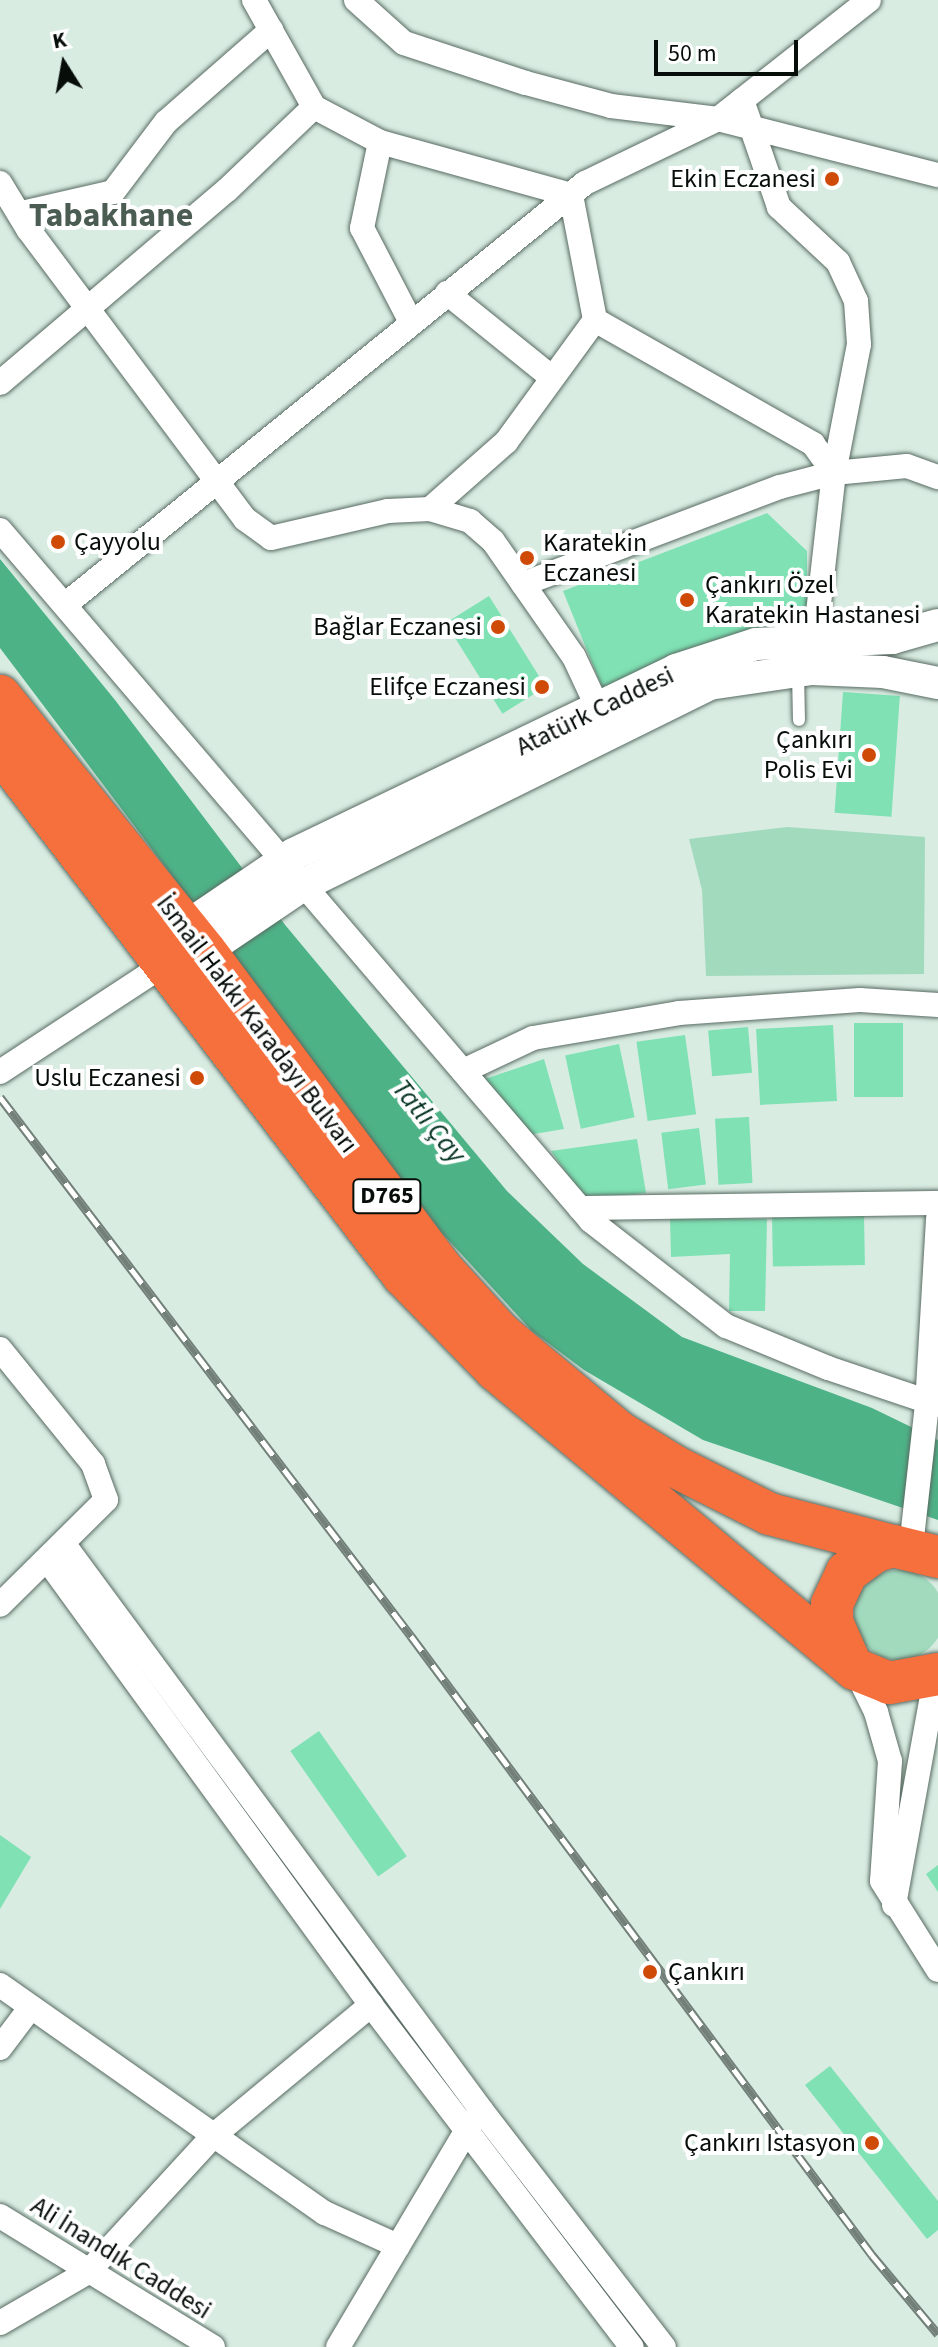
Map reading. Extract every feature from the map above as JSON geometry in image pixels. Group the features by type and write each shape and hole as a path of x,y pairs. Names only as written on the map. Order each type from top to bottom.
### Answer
{"highway":[{"name":"İsmail Hakkı Karadayı Bulvarı","path":"0,696 196,939 442,1269 500,1333 619,1432 685,1472 770,1514 920,1546"},
{"name":"D765","path":"0,750 422,1297 520,1391 855,1669"},
{"path":"920,1546 860,1559 837,1587 832,1622 836,1640 855,1669 889,1683 937,1674"}],"main road":[{"name":"Atatürk Caddesi","path":"287,878 597,706 704,659 756,644 892,638 938,626"},
{"path":"938,626 924,653 928,670 938,682"},
{"name":"Atatürk Caddesi","path":"287,878 723,679 798,670 866,671 938,682"},
{"path":"165,964 196,939 287,878"}],"street":[{"path":"254,0 314,107 380,142 571,195"},
{"path":"356,0 404,43 611,106 718,119 938,175"},
{"path":"66,604 571,195 718,119 869,0"},
{"path":"22,213 113,192 166,122 271,30"},
{"path":"742,100 779,207 838,262 856,301 859,344 834,473 815,639"},
{"path":"0,383 227,190 314,107"},
{"path":"380,142 362,228 411,322"},
{"path":"0,183 22,213 28,229 213,482 245,519 271,538 388,511 430,509 470,521 493,541 574,657 597,706"},
{"path":"430,509 506,442 595,320 571,195"},
{"path":"447,293 551,377"},
{"path":"595,320 813,444 834,473"},
{"path":"523,584 780,487 834,473 907,466 938,477"},
{"path":"0,530 66,604 287,878 463,1071 580,1208 726,1326 930,1413"},
{"path":"0,1072 165,964"},
{"path":"463,1071 533,1038 679,1013 860,1000 938,1005"},
{"path":"580,1208 938,1203"},
{"path":"920,1546 930,1413 938,1218"},
{"path":"0,1349 93,1464 106,1500 57,1553 0,1605"},
{"path":"57,1553 371,2005 623,2343"},
{"path":"57,1553 664,2347"},
{"path":"855,1669 876,1712 887,1752 882,1881 894,1905 938,1970"},
{"path":"894,1905 937,1674"},
{"path":"887,1752 920,1765 938,1787"},
{"path":"0,1985 325,2213 398,2246"},
{"path":"0,2323 88,2272 214,2135 371,2005"},
{"path":"0,2048 31,2007"},
{"path":"338,2347 463,2129 482,2111"},
{"name":"Ali İnandık Caddesi","path":"0,2216 213,2347"}],"lane":[{"path":"798,670 799,720"}],"shaded area":[{"path":"787,827 925,837 924,974 706,976 702,890 689,839"},
{"path":"899,1570 916,1573 931,1583 941,1598 944,1615 941,1632 931,1647 916,1657 899,1660 882,1657 867,1647 857,1632 854,1615 857,1598 867,1583 882,1573"}],"water":[{"name":"Tatlı Çay","path":"0,559 115,700 286,926 507,1191 583,1264 682,1337 872,1408 938,1440 938,1520 703,1440 584,1370 532,1331 441,1232 0,648"}],"building":[{"name":"Çankırı Özel Karatekin Hastanesi","path":"767,513 807,551 807,609 603,690 563,591"},
{"path":"489,596 546,687 502,714 446,623"},
{"name":"Çankırı Polis Evi","path":"843,692 900,696 891,817 835,813"},
{"path":"854,1023 903,1023 903,1097 854,1097"},
{"path":"833,1025 837,1101 760,1105 756,1029"},
{"path":"748,1027 752,1073 712,1076 708,1030"},
{"path":"685,1035 696,1114 648,1121 636,1042"},
{"path":"619,1044 635,1117 581,1129 565,1055"},
{"path":"544,1059 564,1129 528,1135 485,1079"},
{"path":"749,1117 752,1183 719,1185 715,1119"},
{"path":"699,1128 706,1185 668,1189 661,1133"},
{"path":"637,1139 646,1193 585,1199 551,1151"},
{"path":"864,1214 865,1265 773,1267 772,1216"},
{"path":"670,1218 767,1219 765,1311 729,1311 730,1254 671,1257"},
{"path":"319,1731 407,1856 378,1876 290,1751"},
{"path":"0,1835 31,1857 0,1909"},
{"path":"938,1865 938,1892 926,1874"},
{"name":"Çankırı Istasyon","path":"830,2066 938,2201 938,2230 927,2239 805,2085"}],"railway":[{"path":"0,1097 411,1636 872,2255 938,2334"}],"place":[{"name":"Ekin Eczanesi","path":"832,179"},
{"name":"Çayyolu","path":"58,542"},
{"name":"Karatekin Eczanesi","path":"527,558"},
{"name":"Çankırı Özel Karatekin Hastanesi","path":"687,600"},
{"name":"Bağlar Eczanesi","path":"498,627"},
{"name":"Elifçe Eczanesi","path":"542,687"},
{"name":"Çankırı Polis Evi","path":"869,755"},
{"name":"Uslu Eczanesi","path":"197,1078"},
{"name":"Çankırı","path":"650,1972"},
{"name":"Çankırı Istasyon","path":"872,2143"}],"district":[{"name":"Tabakhane","path":"111,216"}]}
